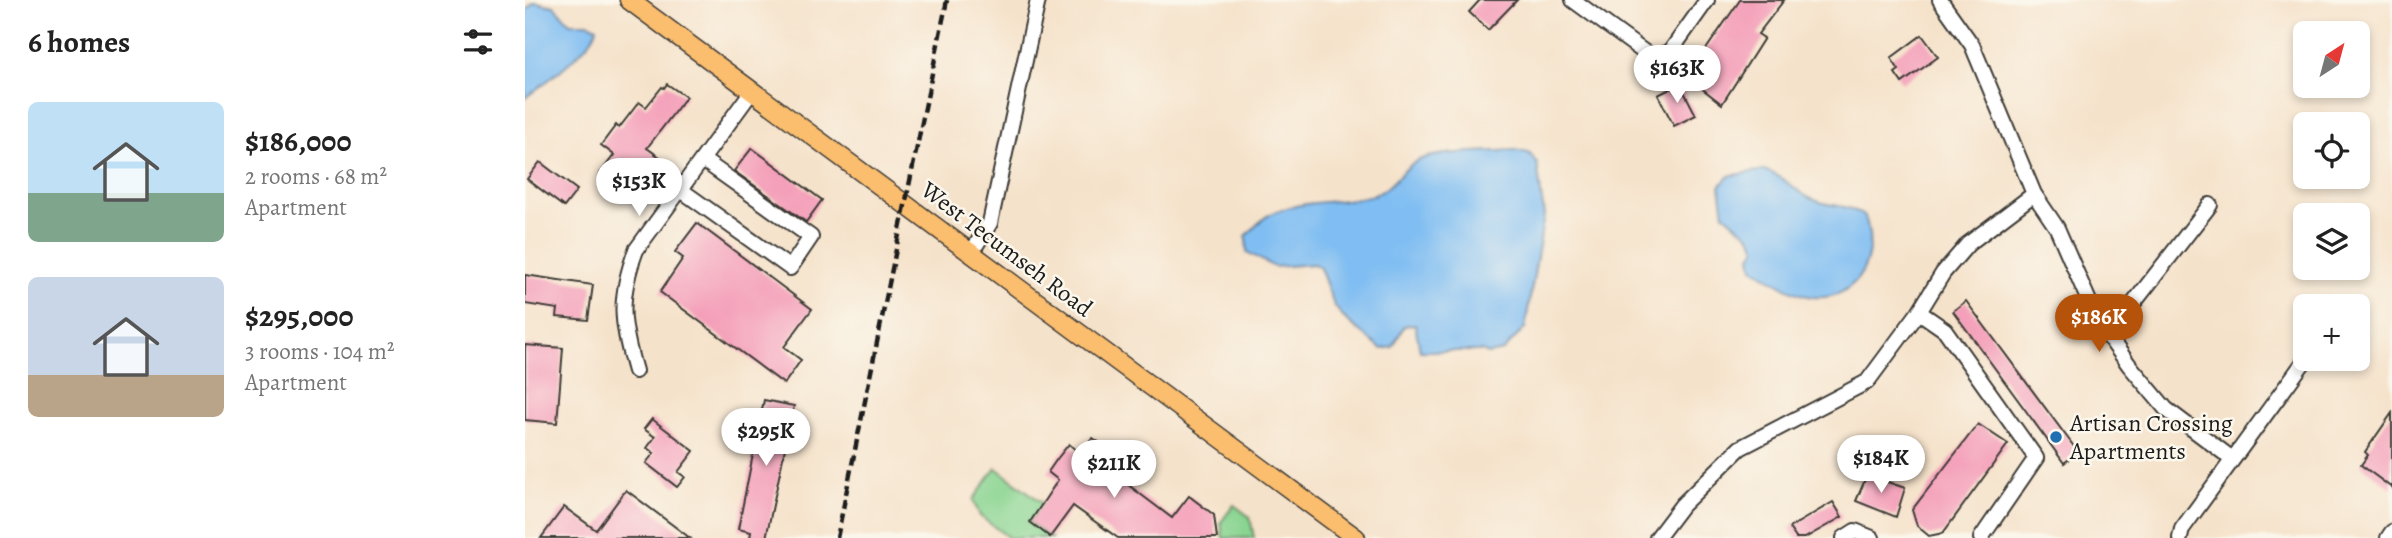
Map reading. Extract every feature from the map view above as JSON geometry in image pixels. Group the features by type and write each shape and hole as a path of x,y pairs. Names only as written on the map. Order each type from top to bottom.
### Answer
{"main road":[{"name":"West Tecumseh Road","path":"629,0 1356,538"}],"street":[{"path":"971,253 990,223 1038,0"},
{"path":"1573,0 1644,52 1656,57 1670,52 1707,0"},
{"path":"1940,0 1972,45 2034,194 2057,228 2098,322 2166,409 2231,458"},
{"path":"635,371 621,314 625,280 636,250 752,91"},
{"path":"681,190 790,268 811,237 702,160"},
{"path":"1657,538 1682,505 1741,448 1867,382 1919,313 1943,273 1968,244 2034,194"},
{"path":"2108,336 2210,205"},
{"path":"1919,313 1945,330 2036,458 1981,538"},
{"path":"2180,538 2182,529 2231,458 2297,371"},
{"path":"1844,538 1855,531 1872,538"},
{"path":"2388,538 2392,532"}],"green space":[{"path":"996,468 1044,504 1030,522 1051,538 1009,538 980,516 973,500"},
{"path":"1234,505 1250,517 1254,538 1223,538 1221,522"}],"water":[{"path":"535,2 554,6 570,23 588,23 597,27 578,55 525,98 525,11"},
{"path":"1515,150 1529,153 1537,163 1544,216 1525,328 1503,351 1488,354 1482,351 1420,351 1415,324 1404,326 1393,347 1381,349 1343,317 1334,305 1320,268 1314,264 1274,267 1247,252 1246,236 1266,217 1282,210 1373,195 1386,188 1407,168 1428,157"},
{"path":"1764,170 1812,199 1852,210 1865,217 1869,232 1867,260 1861,273 1843,292 1829,296 1805,296 1781,286 1753,268 1751,256 1756,249 1752,238 1724,214 1720,186 1729,176"}],"building":[{"path":"1480,0 1517,0 1488,30 1469,12"},
{"path":"1740,0 1784,0 1758,34 1764,38 1722,104 1687,77"},
{"path":"1922,35 1938,57 1902,83 1895,73 1899,70 1891,58"},
{"path":"667,84 686,97 647,148 661,158 628,196 599,175 614,155 601,145 616,125 619,128 639,102 646,107"},
{"path":"1680,84 1696,115 1674,126 1658,95"},
{"path":"752,148 822,200 806,222 734,171"},
{"path":"540,162 577,190 564,207 527,179"},
{"path":"697,223 812,309 784,347 801,360 784,384 660,292 683,258 675,252"},
{"path":"525,275 593,285 588,320 557,317 558,309 525,304"},
{"path":"1966,301 2078,452 2064,463 1953,311"},
{"path":"525,345 563,348 557,423 525,420"},
{"path":"764,400 794,406 766,538 750,538 751,532 738,529"},
{"path":"2392,413 2392,488 2361,465 2368,455 2365,452"},
{"path":"652,419 694,451 678,472 685,477 677,487 646,463 654,453 647,448 655,437 644,429"},
{"path":"1978,424 2008,444 1943,533 1929,536 1917,526 1912,510"},
{"path":"1093,438 1127,463 1119,478 1172,518 1189,496 1214,515 1217,538 1118,538 1073,506 1050,537 1030,522 1058,480 1048,472 1057,459 1069,444 1078,452"},
{"path":"1867,475 1905,488 1896,517 1856,501"},
{"path":"626,490 690,538 541,538 564,507 596,530"},
{"path":"1833,502 1842,517 1805,538 1796,538 1789,528"}],"railway":[{"path":"837,538 947,0"}],"place":[{"name":"Artisan Crossing Apartments","path":"2056,437"}]}
